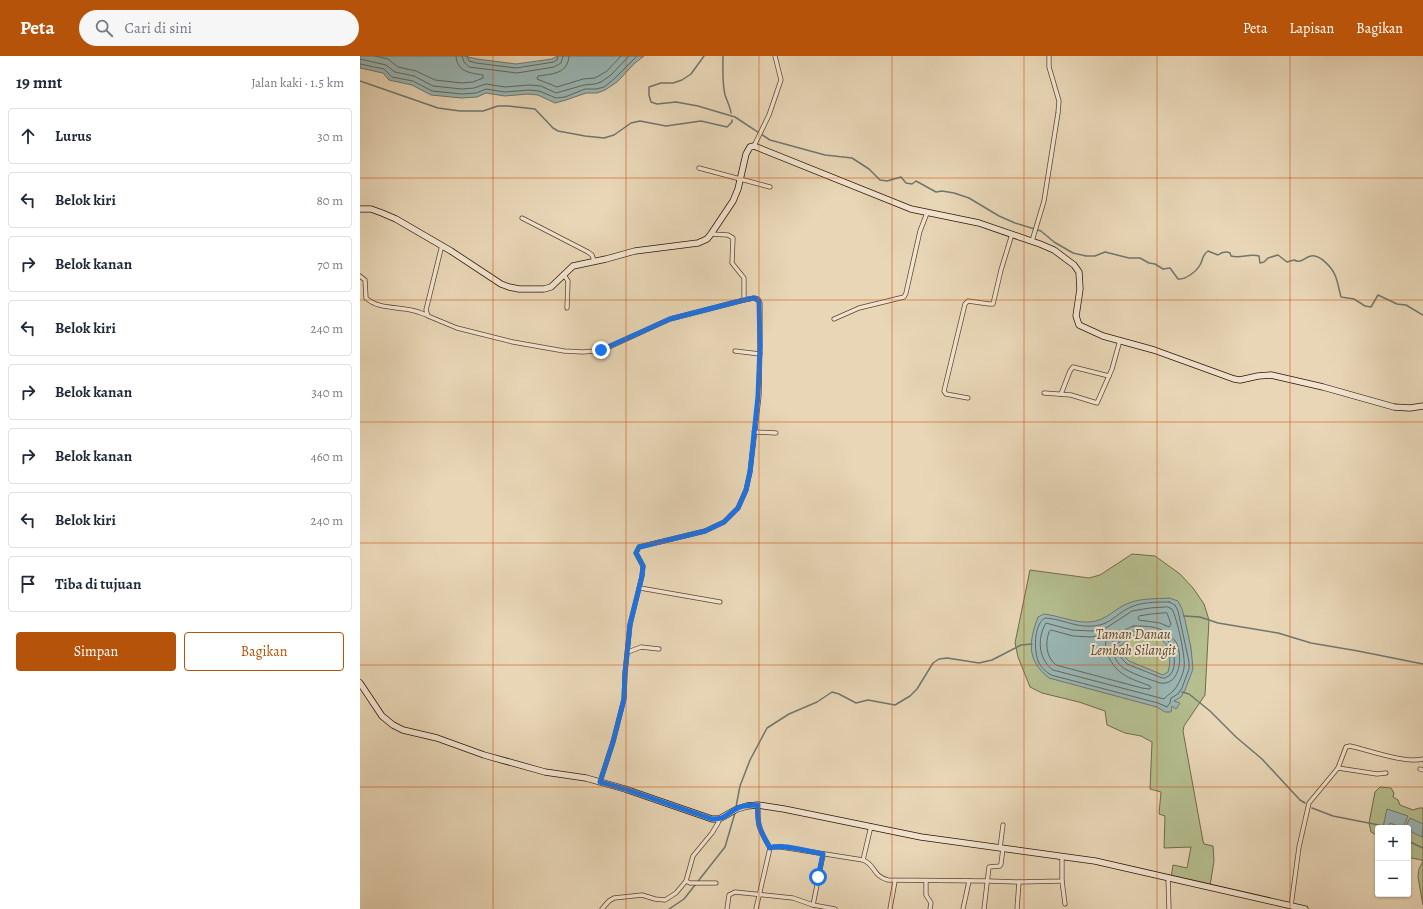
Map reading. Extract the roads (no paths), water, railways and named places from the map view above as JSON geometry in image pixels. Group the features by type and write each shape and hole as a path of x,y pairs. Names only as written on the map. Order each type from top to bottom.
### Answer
{"street":[{"path":"360,209 382,213 442,245 501,284 519,289 544,289 551,287 569,268 573,266 635,251 698,243 706,239 711,234 736,195 746,154 750,147 754,146 770,116 781,80 775,56"},
{"path":"1032,241 1044,201 1058,113 1058,101 1049,67 1048,56"},
{"path":"754,146 911,209 979,223 1054,250 1074,265 1079,272 1080,289 1076,316 1079,325 1103,336 1154,350 1234,379 1240,380 1271,375 1323,387 1394,407 1410,408 1423,406"},
{"path":"699,168 770,186"},
{"path":"834,319 859,308 904,297 920,231 928,213"},
{"path":"522,218 588,252 592,255 594,261"},
{"path":"711,234 728,235 733,238 732,263 744,278 744,300"},
{"path":"968,398 946,394 944,391 965,304 968,301 993,304 1012,234"},
{"path":"428,316 426,310 442,245"},
{"path":"564,274 568,281 567,308"},
{"path":"360,276 365,280 366,298 371,302 415,311 457,328 513,342 564,351 594,351 609,347 670,319 744,300 754,298 759,301 760,354 758,396 750,472 746,490 738,508 724,522 705,531 639,547 636,553 643,566 640,588 630,624 623,709 600,782"},
{"path":"1044,393 1071,395 1097,404 1109,376 1120,340"},
{"path":"735,351 760,354"},
{"path":"1061,394 1073,367 1109,376"},
{"path":"754,432 776,433"},
{"path":"640,588 720,602"},
{"path":"628,652 641,647 659,649"},
{"path":"360,683 384,719 403,730 437,738 484,755 545,772 574,776 625,789 712,819 719,819 742,807 758,805 922,837 1107,863 1284,907 1291,906 1305,909"},
{"path":"1291,906 1299,846 1309,803 1338,768 1348,745 1399,758 1418,760 1423,759"},
{"path":"1338,768 1386,774"},
{"path":"756,909 770,848 759,829 757,821 758,805"},
{"path":"602,909 608,901 614,898 642,895 658,900 668,899 676,893 686,881 693,856 712,833 719,819"},
{"path":"984,909 990,867 1000,866 1001,864 1003,825"},
{"path":"863,860 871,826"},
{"path":"770,848 781,847 863,860 870,864 879,877 885,880 1062,882"},
{"path":"813,904 823,854"},
{"path":"1062,856 1062,882 1065,904"},
{"path":"1168,877 1170,909"},
{"path":"686,881 690,883 716,883"},
{"path":"890,909 895,881"},
{"path":"926,881 926,895 931,903 930,909"},
{"path":"963,909 969,881"},
{"path":"1018,909 1019,882"},
{"path":"727,909 731,894 735,892 792,898 835,909"}],"water":[{"path":"360,56 464,56 516,64 552,59 557,56 644,56 635,63 617,82 605,90 597,93 586,93 555,103 538,95 528,94 505,96 486,93 477,97 462,98 431,95 412,85 389,80 383,73 360,68"},
{"path":"1169,598 1178,601 1182,609 1191,648 1193,669 1181,697 1174,701 1180,703 1176,709 1172,706 1171,712 1165,712 1157,707 1049,678 1036,664 1033,657 1031,642 1038,617 1044,614 1090,622 1106,617 1124,605 1134,601","holes":["1134,635 1151,636 1161,639 1167,647 1169,653 1170,663 1168,672 1163,675 1129,661 1125,657 1120,646"]},
{"path":"1387,809 1408,816 1404,825 1395,825 1390,823 1389,825 1383,825"},
{"path":"1410,818 1423,824 1422,837 1411,832 1411,825 1406,825"}],"waterway":[{"path":"704,56 691,74 682,80 673,83 661,83 649,87 651,102 657,104 676,102 698,106 735,117 770,140 825,155 852,158 869,169 880,180 887,181 901,177 906,183 912,184 916,181 936,192 942,191 954,193 969,198 999,216 1015,223 1041,231 1054,242 1073,253 1086,256 1095,256 1105,252 1129,258 1140,258 1163,269 1170,268 1178,279 1187,277 1196,270 1208,251 1218,255 1227,252 1230,253 1231,256 1235,257 1255,255 1259,256 1260,263 1264,262 1268,258 1278,255 1287,262 1294,260 1301,261 1314,256 1322,259 1333,272 1337,280 1341,297 1354,299 1365,306 1371,307 1378,295 1397,304 1406,305 1423,315"},
{"path":"723,56 724,90 731,113"},
{"path":"360,81 438,108 460,111 483,111 498,106 535,109 553,128 558,131 604,138 614,135 631,123 640,121 666,126 701,121 727,127 732,120"},
{"path":"1184,616 1200,617 1218,623 1278,633 1311,643 1423,664"},
{"path":"736,807 740,786 750,760 767,728 789,714 817,702 832,692 856,703 868,700 895,705 910,696 917,689 933,663 939,659 947,658 979,663 992,660 1021,645 1032,644"},
{"path":"1182,692 1189,694 1210,711 1236,737 1262,759 1300,800 1305,803"},
{"path":"1312,808 1333,816 1379,825"},
{"path":"669,909 684,899 725,847 735,813"},
{"path":"1411,842 1423,848"}],"park label":[{"name":"Taman Danau Lembah Silangit","path":"1133,642"}]}
